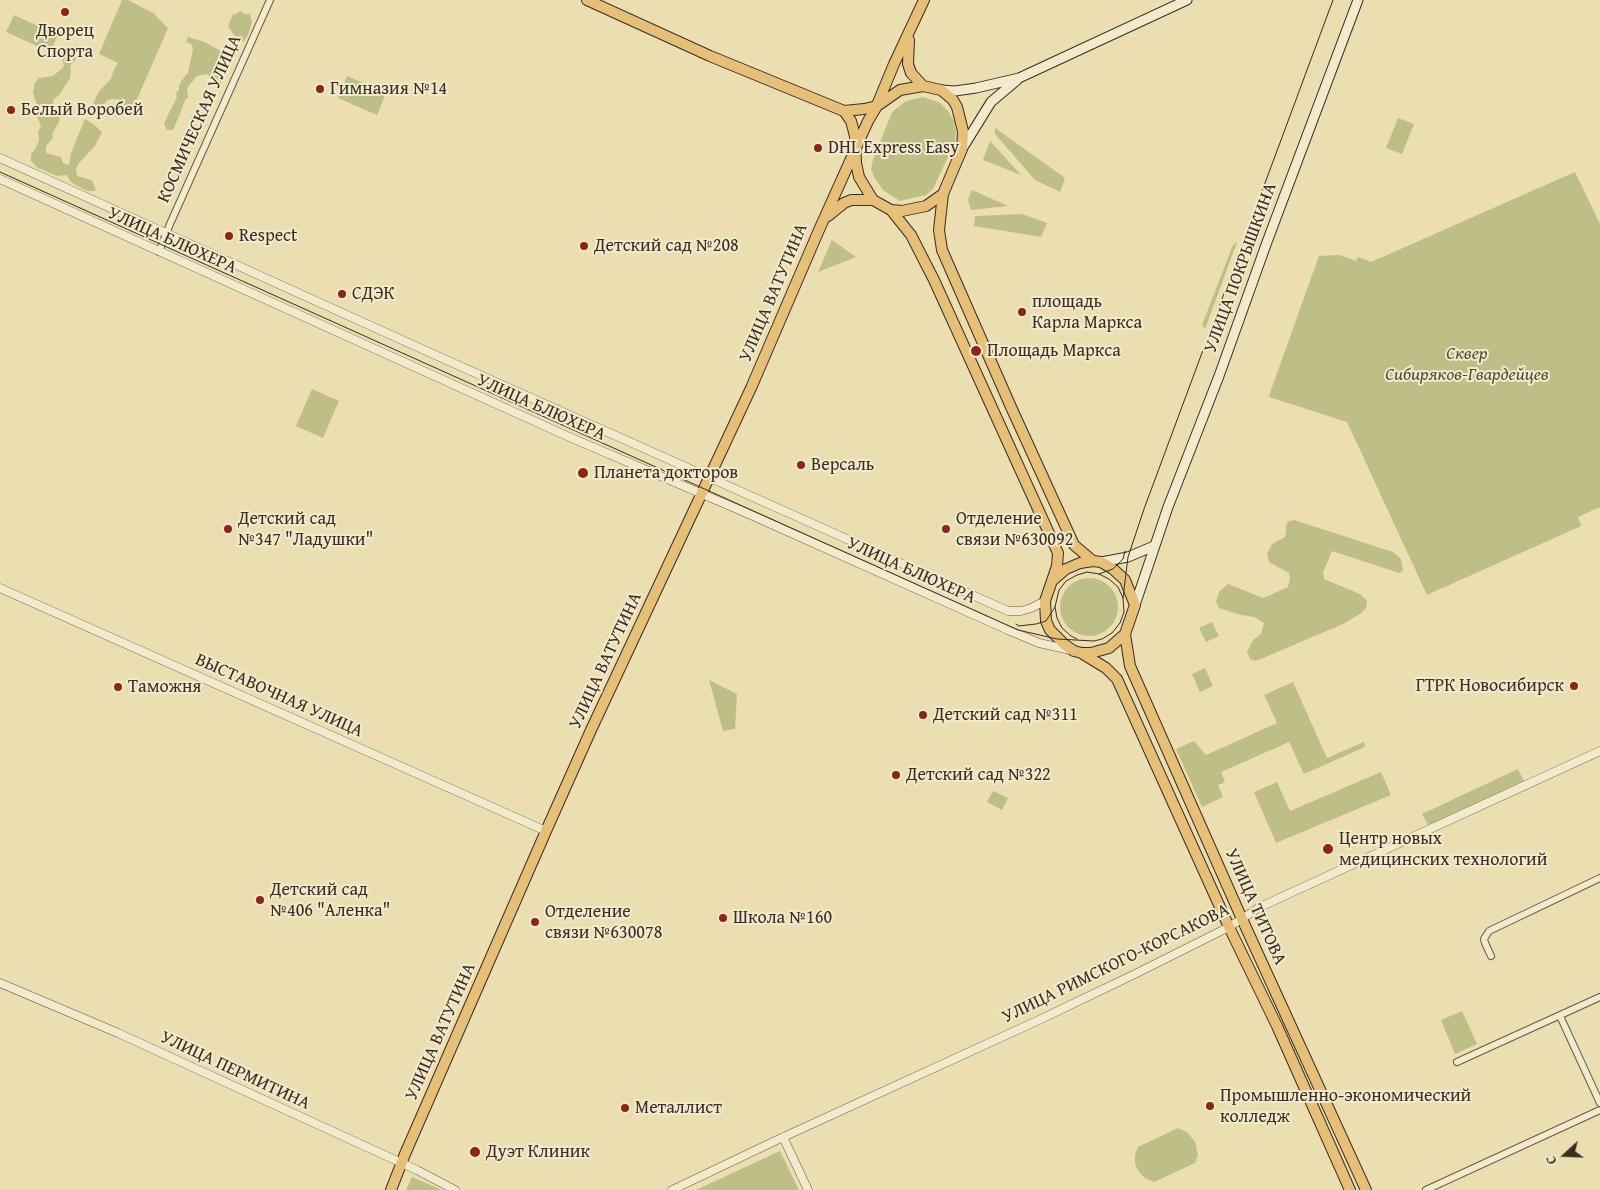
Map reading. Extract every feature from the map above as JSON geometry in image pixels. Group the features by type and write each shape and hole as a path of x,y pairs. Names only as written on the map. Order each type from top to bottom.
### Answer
{"main road":[{"path":"587,0 710,56 844,111 877,106 900,90 924,86 955,91 1019,78 1187,0"},
{"path":"856,149 924,0"},
{"name":"УЛИЦА ПОКРЫШКИНА","path":"1134,605 1154,546 1358,0"},
{"path":"909,34 908,64 917,80 924,86"},
{"path":"891,210 911,235 934,280 1058,552 1058,566 1045,600 1046,621 1050,630 1057,639 1078,652 1099,652 1108,648 1125,634 1134,605 1125,580 1113,569 1097,561 1074,545 942,250 939,230 943,194 962,149 991,102 1019,78"},
{"path":"941,90 952,100 956,107 963,131 962,149"},
{"path":"844,111 851,121 855,136 856,163 859,177 872,200"},
{"name":"УЛИЦА ВАТУТИНА","path":"391,1190 591,730 702,496 856,149"},
{"path":"822,223 838,207 851,200 872,200 891,210 902,211 926,206 943,194"},
{"path":"1052,581 1066,569 1080,563 1128,557 1154,546"},
{"name":"УЛИЦА ТИТОВА","path":"1125,634 1130,666 1242,919 1366,1190"},
{"name":"УЛИЦА ТИТОВА","path":"1078,652 1106,668 1117,679 1277,1026 1350,1190"}],"street":[{"name":"КОСМИЧЕСКАЯ УЛИЦА","path":"159,252 270,0"},
{"name":"УЛИЦА БЛЮХЕРА","path":"0,158 432,354 1008,611 1021,611 1045,600"},
{"name":"УЛИЦА БЛЮХЕРА","path":"0,180 702,496 1008,630 1039,643 1078,652"},
{"name":"ВЫСТАВОЧНАЯ УЛИЦА","path":"0,588 546,831"},
{"name":"УЛИЦА РИМСКОГО-КОРСАКОВА","path":"672,1190 1039,1020 1230,927 1260,907 1600,751"},
{"path":"1491,956 1484,939 1489,931 1600,878"},
{"name":"УЛИЦА ПЕРМИТИНА","path":"0,983 118,1033 455,1190"},
{"path":"1457,1062 1600,998"},
{"path":"1560,1016 1600,1103"},
{"path":"1426,1190 1600,1110"},
{"path":"784,1137 808,1190"}],"green space":[{"path":"122,0 128,0 155,14 168,28 135,104 131,108 122,104 118,99 112,99 106,101 101,111 93,103 100,90 111,79 118,63 99,54"},
{"path":"241,11 244,14 250,14 252,22 248,35 243,42 238,41 228,26 233,14"},
{"path":"14,15 58,35 50,52 6,32"},
{"path":"188,37 204,42 232,57 231,64 220,84 213,82 207,74 197,76 187,88 188,97 173,130 167,130 164,123 177,97 176,93 179,90 179,86 188,73 193,49 191,44 186,42"},
{"path":"77,45 81,49 70,66 70,78 60,94 54,99 53,104 60,115 59,122 52,134 53,138 46,146 46,153 61,157 63,163 69,165 71,153 85,119 93,124 102,132 95,146 79,163 76,169 77,176 92,180 96,191 87,191 72,183 66,175 57,176 38,168 31,161 31,154 39,140 38,132 41,126 36,114 38,109 33,92 35,83 39,78 53,76 59,71 64,66 62,57 64,52"},
{"path":"347,76 386,93 377,115 338,98"},
{"path":"923,97 940,103 948,111 954,121 956,131 955,142 933,189 926,195 900,201 883,190 871,169 892,112 906,101"},
{"path":"1398,118 1414,124 1402,154 1386,148"},
{"path":"995,128 1065,178 1060,192 1035,180 995,134"},
{"path":"990,141 1021,175 983,160"},
{"name":"Сквер Сибиряков-Гвардейцев","path":"1575,172 1600,224 1600,507 1578,517 1581,526 1427,595 1347,422 1269,397 1271,390 1319,256 1339,255 1356,261 1358,257 1371,262"},
{"path":"972,190 1008,206 971,210 968,200"},
{"path":"1022,214 1047,223 1041,237 974,226 975,216"},
{"path":"832,240 856,257 818,272"},
{"path":"1237,242 1205,329 1202,325 1233,245"},
{"path":"312,389 339,401 323,438 296,426"},
{"path":"1294,520 1393,552 1401,559 1403,569 1399,573 1332,551 1323,572 1324,579 1360,594 1367,601 1366,608 1343,624 1256,661 1250,659 1247,652 1253,640 1261,634 1264,623 1254,617 1219,608 1216,601 1219,592 1228,584 1263,598 1288,587 1289,573 1269,562 1267,554 1272,544 1285,537 1287,522"},
{"path":"1083,578 1095,578 1110,586 1118,601 1118,613 1110,628 1095,636 1083,636 1068,628 1060,613 1060,601 1068,586"},
{"path":"1212,622 1219,636 1206,642 1199,628"},
{"path":"1205,668 1213,686 1200,692 1192,674"},
{"path":"709,680 737,694 735,729 723,731"},
{"path":"1293,682 1327,758 1364,742 1365,747 1304,774 1289,742 1221,772 1225,782 1218,785 1223,797 1202,807 1176,749 1194,741 1206,755 1277,723 1264,695"},
{"path":"1518,769 1524,781 1429,826 1422,814"},
{"path":"1381,772 1391,795 1276,843 1254,792 1277,782 1290,811"},
{"path":"993,791 1008,798 1002,810 987,802"},
{"path":"1462,1011 1477,1044 1455,1054 1441,1020"},
{"path":"1178,1128 1187,1132 1195,1142 1198,1155 1195,1163 1154,1182 1145,1178 1135,1164 1135,1155 1138,1147"},
{"path":"780,1151 799,1190 696,1190"},
{"path":"412,1177 442,1190 406,1190"}],"tram line":[{"path":"0,172 1018,630 1057,639 1094,641 1112,633 1120,623 1124,612 1123,598 1128,557 1144,509 1333,0"},
{"path":"1099,574 1113,569 1123,559 1125,551"},
{"path":"1077,639 1062,628 1057,618 1055,607 1059,590 1066,581 1087,572 1099,574 1109,579 1118,587 1123,598"},
{"path":"1016,624 1019,626 1046,621 1055,607"}],"place":[{"name":"Дворец Спорта","path":"65,12"},
{"name":"Гимназия №14","path":"320,89"},
{"name":"Белый Воробей","path":"11,110"},
{"name":"DHL Express Easy","path":"818,148"},
{"name":"Respect","path":"229,236"},
{"name":"Детский сад №208","path":"584,246"},
{"name":"СДЭК","path":"342,294"},
{"name":"площадь Карла Маркса","path":"1022,312"},
{"name":"Площадь Маркса","path":"976,351"},
{"name":"Версаль","path":"801,465"},
{"name":"Планета докторов","path":"583,473"},
{"name":"Детский сад №347 \"Ладушки\"","path":"228,529"},
{"name":"Отделение связи №630092","path":"946,529"},
{"name":"ГТРК Новосибирск","path":"1574,686"},
{"name":"Таможня","path":"118,687"},
{"name":"Детский сад №311","path":"923,715"},
{"name":"Детский сад №322","path":"896,775"},
{"name":"Центр новых медицинских технологий","path":"1328,849"},
{"name":"Детский сад №406 \"Аленка\"","path":"260,900"},
{"name":"Школа №160","path":"723,918"},
{"name":"Отделение связи №630078","path":"535,922"},
{"name":"Промышленно-экономический колледж","path":"1210,1106"},
{"name":"Металлист","path":"625,1108"},
{"name":"Дуэт Клиник","path":"475,1152"}]}
